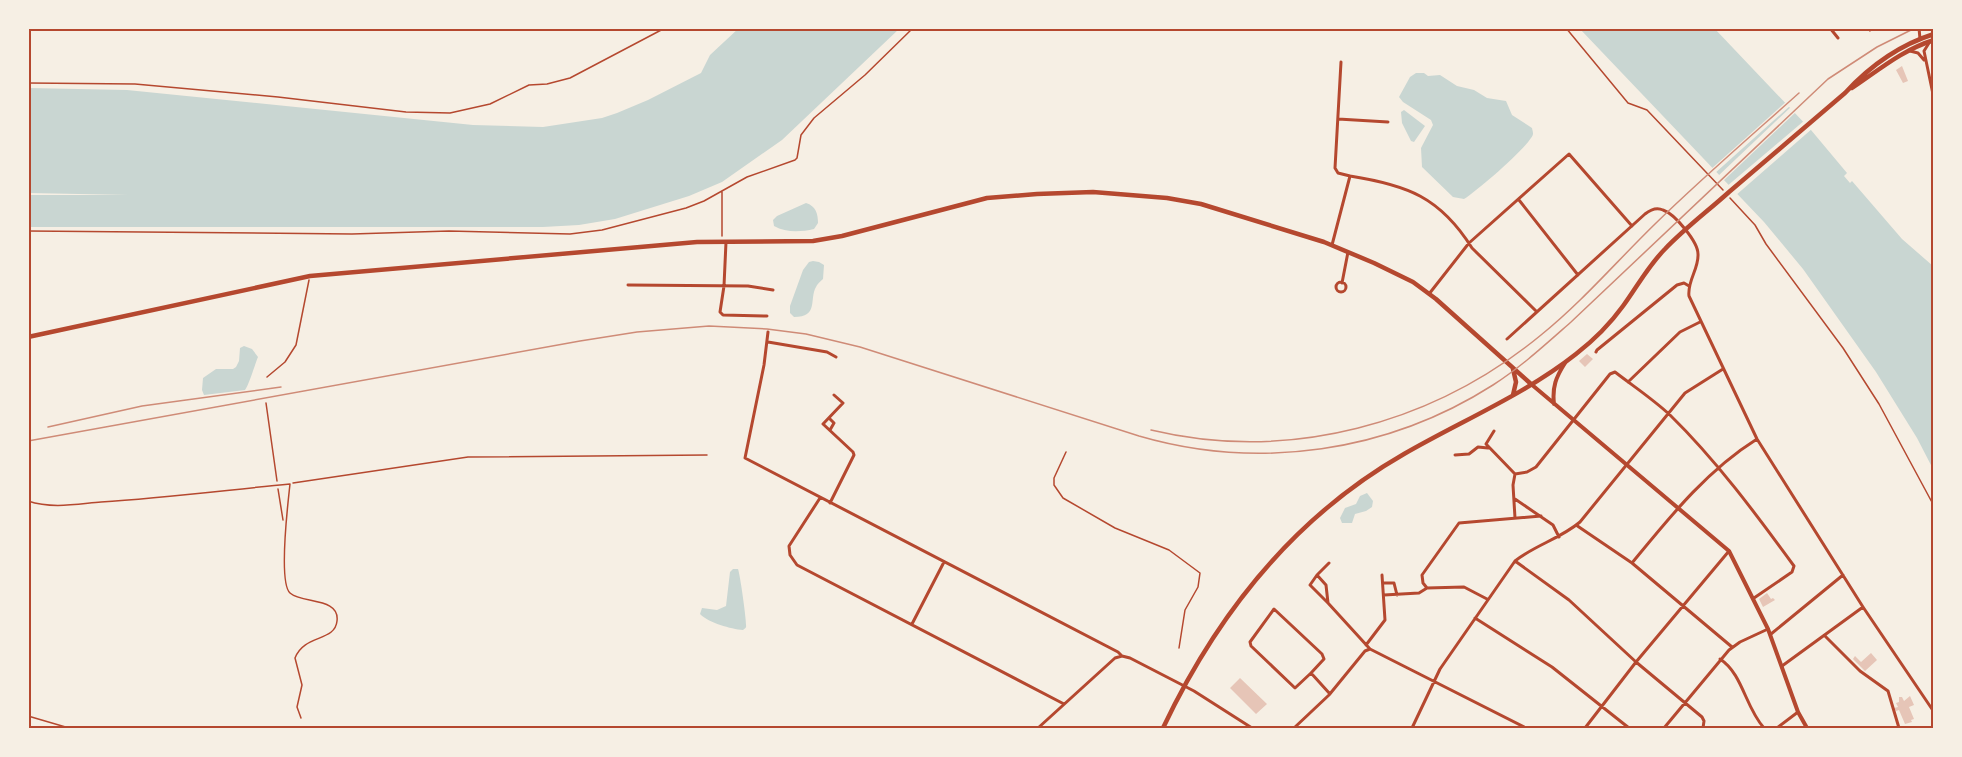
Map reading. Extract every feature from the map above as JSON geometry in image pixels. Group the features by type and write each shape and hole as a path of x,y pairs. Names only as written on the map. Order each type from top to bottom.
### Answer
{"main road":[{"path":"1163,729 1184,685 1228,615 1270,562 1310,522 1348,491 1386,465 1513,395 1567,361 1609,324 1656,259 1682,233 1812,122 1863,75 1880,62 1934,34"},
{"path":"1845,93 1920,42 1933,40"},
{"path":"28,338 310,276 724,241 823,240 975,201 1010,196 1074,192 1167,198 1212,207 1332,245 1398,274 1429,294 1572,421 1729,551 1769,631 1798,712 1807,729"},
{"path":"1554,405 1553,393 1556,378 1567,361"},
{"path":"1513,369 1516,382 1513,395"}],"street":[{"path":"1830,28 1838,38"},
{"path":"1919,28 1920,42"},
{"path":"1933,40 1924,48 1934,99"},
{"path":"1905,52 1918,53 1925,61"},
{"path":"1341,62 1335,170 1338,174 1388,183 1426,199 1448,217 1469,243 1537,312"},
{"path":"1338,118 1388,122"},
{"path":"1429,294 1473,239 1569,154 1632,226"},
{"path":"1332,245 1350,176"},
{"path":"1519,200 1578,275"},
{"path":"1507,339 1645,214 1653,210 1664,210 1694,240 1698,257 1689,286 1689,296 1756,439 1863,607 1934,712"},
{"path":"724,241 724,286 720,311 722,314 767,316"},
{"path":"1342,283 1348,252"},
{"path":"1596,352 1677,285 1682,283 1689,286"},
{"path":"628,285 747,286 773,290"},
{"path":"1628,382 1680,332 1700,322"},
{"path":"768,332 745,458 1122,656 1184,685 1252,729"},
{"path":"768,342 827,352 836,357"},
{"path":"1412,729 1433,681 1515,561 1576,525 1688,390 1723,369"},
{"path":"1515,474 1527,472 1536,467 1615,372 1668,413 1718,470 1794,568 1792,572 1754,598"},
{"path":"830,503 854,460 854,453 823,424 843,403 834,395"},
{"path":"829,418 834,423 830,430"},
{"path":"1488,448 1487,440 1494,431"},
{"path":"1632,563 1677,508 1756,439"},
{"path":"1455,455 1469,454 1478,447 1488,448 1515,474"},
{"path":"1515,474 1513,485 1515,518"},
{"path":"820,498 789,546 793,561 808,571 1064,704"},
{"path":"1515,498 1554,527 1559,537"},
{"path":"1427,588 1422,581 1424,573 1459,523 1541,516"},
{"path":"1576,525 1632,563 1732,647"},
{"path":"1585,729 1636,662 1729,551"},
{"path":"1515,561 1569,600 1636,662 1703,719 1703,729"},
{"path":"912,624 944,562"},
{"path":"1329,562 1310,585 1370,649 1526,729"},
{"path":"1366,645 1384,622 1382,575"},
{"path":"1664,729 1732,647 1769,631 1843,575"},
{"path":"1317,576 1326,585 1328,603"},
{"path":"1383,583 1394,583 1397,595"},
{"path":"1384,595 1422,592 1427,588 1467,587 1487,600"},
{"path":"1782,666 1863,607"},
{"path":"1275,609 1322,654 1324,659 1311,673 1295,688 1251,646 1250,642 1275,609"},
{"path":"1475,618 1536,656 1602,705 1629,729"},
{"path":"1826,636 1860,671 1886,689 1890,695 1899,729"},
{"path":"1294,729 1330,694 1365,651 1370,649"},
{"path":"1038,729 1115,658 1122,656"},
{"path":"1720,659 1734,671 1749,707 1764,729"},
{"path":"1311,673 1330,694"},
{"path":"1777,729 1798,712"}],"lane":[{"path":"28,501 43,506 150,499 290,484 285,529 284,570 288,590 294,596 332,607 338,617 330,633 303,645 295,658 302,685 297,707 301,718"}],"path":[{"path":"28,83 135,84 406,112 450,112 490,104 528,85 543,85 566,80 665,28"},
{"path":"28,231 341,234 449,231 570,234 602,230 677,211 704,201 747,177 795,160 799,140 814,118 865,75 913,28"},
{"path":"1566,28 1628,103 1647,110 1755,225 1766,244 1843,348 1873,394 1934,506"},
{"path":"722,192 724,241"},
{"path":"267,377 285,362 296,345 310,276"},
{"path":"266,403 285,529"},
{"path":"1066,452 1054,478 1054,485 1063,498 1115,528 1169,550 1200,573 1198,587 1185,610 1179,648"},
{"path":"290,484 468,457 707,455"},
{"path":"28,716 69,729"}],"shaded area":[{"path":"739,28 899,29 782,140 722,182 689,196 615,219 579,225 543,227 29,227 29,195 128,195 29,193 29,88 127,90 473,125 543,127 602,118 648,100 701,73 710,55"},
{"path":"1580,29 1715,29 1811,130 1847,173 1844,176 1850,183 1852,181 1902,239 1933,266 1933,469 1917,438 1876,372 1803,269 1764,222"},
{"path":"1416,73 1424,73 1428,76 1440,75 1457,86 1474,90 1487,98 1506,101 1512,115 1532,128 1532,137 1519,152 1464,199 1453,197 1422,167 1421,148 1433,125 1431,120 1399,97 1410,77"},
{"path":"1404,110 1425,126 1414,142 1411,141 1402,123 1401,112"},
{"path":"806,203 814,208 817,214 818,223 814,229 794,231 774,226 773,220 777,216"},
{"path":"809,262 824,265 823,279 814,292 810,311 802,316 794,317 790,313 790,306 803,270"},
{"path":"244,346 252,349 258,357 245,390 204,395 203,378 216,369 236,367 240,348"},
{"path":"1367,493 1373,501 1372,507 1355,514 1352,523 1342,523 1340,518 1345,508 1356,504 1360,496"},
{"path":"738,569 740,580 746,624 743,630 720,625 700,614 702,608 717,610 726,606 730,572"}],"pier":[{"path":"1787,101 1791,105 1714,174 1710,170"},
{"path":"1792,106 1797,111 1722,182 1717,177"},
{"path":"1805,120 1813,128 1735,196 1726,187"}],"building":[{"path":"1902,66 1908,81 1903,83 1896,70"},
{"path":"1587,354 1593,359 1585,367 1579,361"},
{"path":"1767,593 1771,599 1775,600 1763,607 1759,599"},
{"path":"1871,653 1877,660 1865,671 1853,659 1855,656 1861,662"},
{"path":"1240,678 1267,704 1256,714 1230,688"},
{"path":"1910,696 1914,705 1909,707 1914,719 1905,724 1899,710 1896,711 1894,708 1898,707 1896,703 1899,702 1899,697 1902,697 1904,701"}],"railway":[{"path":"28,441 580,341 637,332 709,326 806,334 860,347 1139,436 1184,447 1230,452 1276,453 1322,449 1366,440 1410,426 1453,408 1513,371 1571,322 1828,79 1877,47 1915,28"},
{"path":"1151,430 1203,439 1255,442 1307,438 1357,428 1407,413 1454,392 1499,366 1541,335 1585,295 1672,207 1799,93"},
{"path":"48,427 142,406 281,387"}]}
